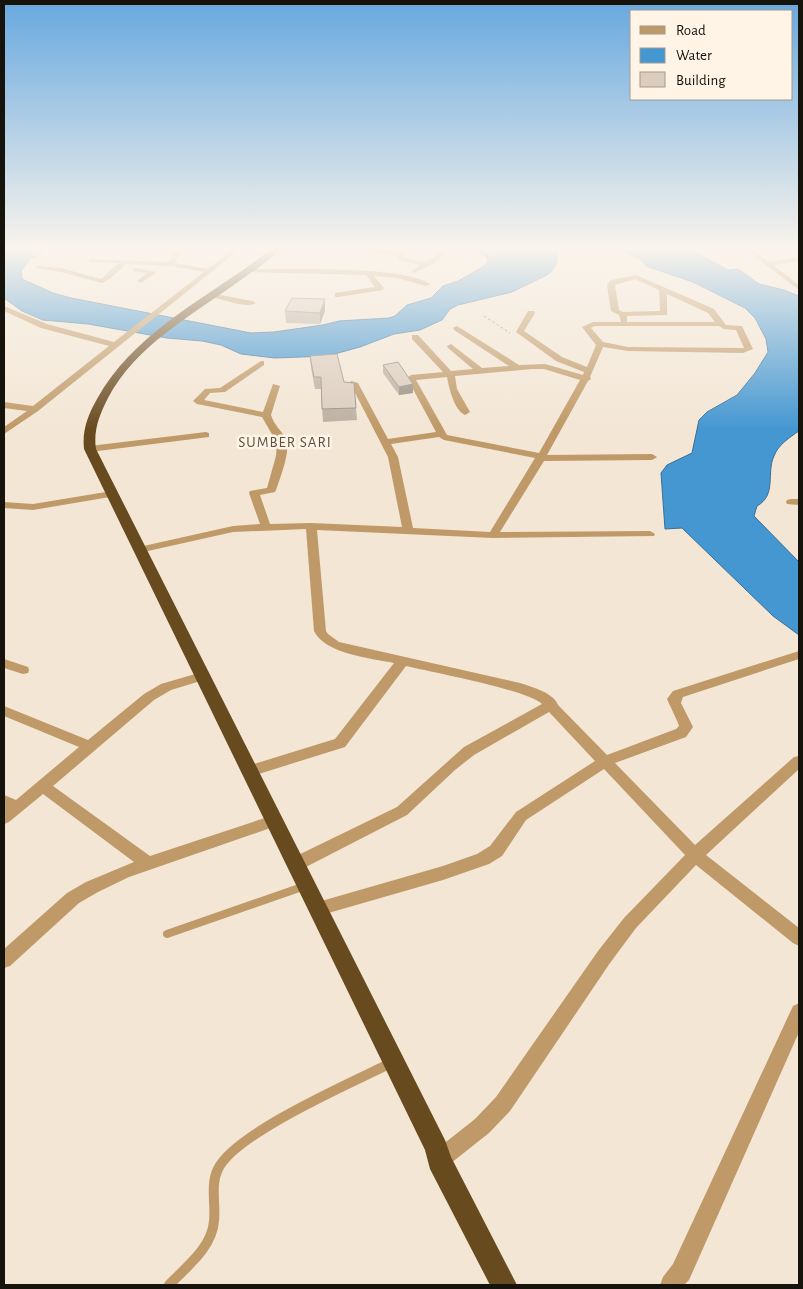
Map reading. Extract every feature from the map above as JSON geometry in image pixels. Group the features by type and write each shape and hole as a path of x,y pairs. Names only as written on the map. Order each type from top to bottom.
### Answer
{"highway":[{"path":"193,309 126,364 103,395 91,424 88,438 90,450 437,1148 439,1160 504,1285"}],"street":[{"path":"6,309 45,327 115,345"},
{"path":"4,431 35,409 160,309"},
{"path":"615,309 622,314 663,313 665,309"},
{"path":"707,309 711,311 724,327 739,328 749,349 743,351 695,349 641,350 600,344 589,333 587,326 721,324"},
{"path":"531,313 520,332 559,359 588,375"},
{"path":"622,314 626,325"},
{"path":"457,328 517,367"},
{"path":"415,337 449,373 452,378 454,392 464,412"},
{"path":"493,535 588,375 600,344"},
{"path":"451,346 479,370"},
{"path":"261,363 222,390 208,391 197,401 266,415"},
{"path":"588,375 545,367 517,367 411,378 441,434 446,438 541,457 652,458"},
{"path":"354,383 387,442 393,457 408,531"},
{"path":"266,527 254,493 271,490 282,444 268,423 266,415 276,386"},
{"path":"4,406 35,409"},
{"path":"387,442 441,434"},
{"path":"90,450 206,435"},
{"path":"4,505 33,507 112,494"},
{"path":"311,526 320,631 323,637 335,644 531,690 552,704 695,855 798,936"},
{"path":"139,550 233,529 266,527 311,526 493,535 650,534"},
{"path":"318,909 443,873 483,859 496,851 521,816 606,761 681,733 686,727 686,721 674,704 674,699 678,694 799,655"},
{"path":"249,771 327,748 340,742 403,661"},
{"path":"4,663 23,670"},
{"path":"4,818 10,804 42,786 158,692 202,676"},
{"path":"296,864 402,811 450,766 469,751 552,704"},
{"path":"4,711 90,746"},
{"path":"439,1160 482,1126 503,1104 630,923 695,855 799,761"},
{"path":"42,786 148,864"},
{"path":"4,960 73,898 107,880 274,821"},
{"path":"671,1285 681,1272 799,1012"}],"lane":[{"path":"167,934 306,885"},
{"path":"168,1285 199,1253 212,1232 215,1218 214,1188 216,1174 221,1163 229,1154 267,1127 394,1061"}],"path":[{"path":"484,316 507,332 520,332"}],"water":[{"path":"19,309 128,309 251,333 274,332 339,321 389,318 395,316 402,309 450,309 442,320 420,330 394,334 360,347 327,356 275,358 241,354 221,345 202,341 167,338 88,324 43,320"},
{"path":"746,309 799,309 799,431 778,448 772,463 767,496 757,506 754,516 799,562 799,635 773,616 682,528 665,529 661,473 667,465 692,453 699,420 707,412 737,395 755,373 768,352 766,339 755,318"}],"building":[{"path":"286,309 321,309 320,313 285,311"},
{"path":"337,354 344,382 354,383 356,408 322,409 321,377 314,377 310,356"},
{"path":"398,362 413,384 399,387 383,365"}],"district":[{"name":"SUMBER SARI","path":"285,442"}]}
